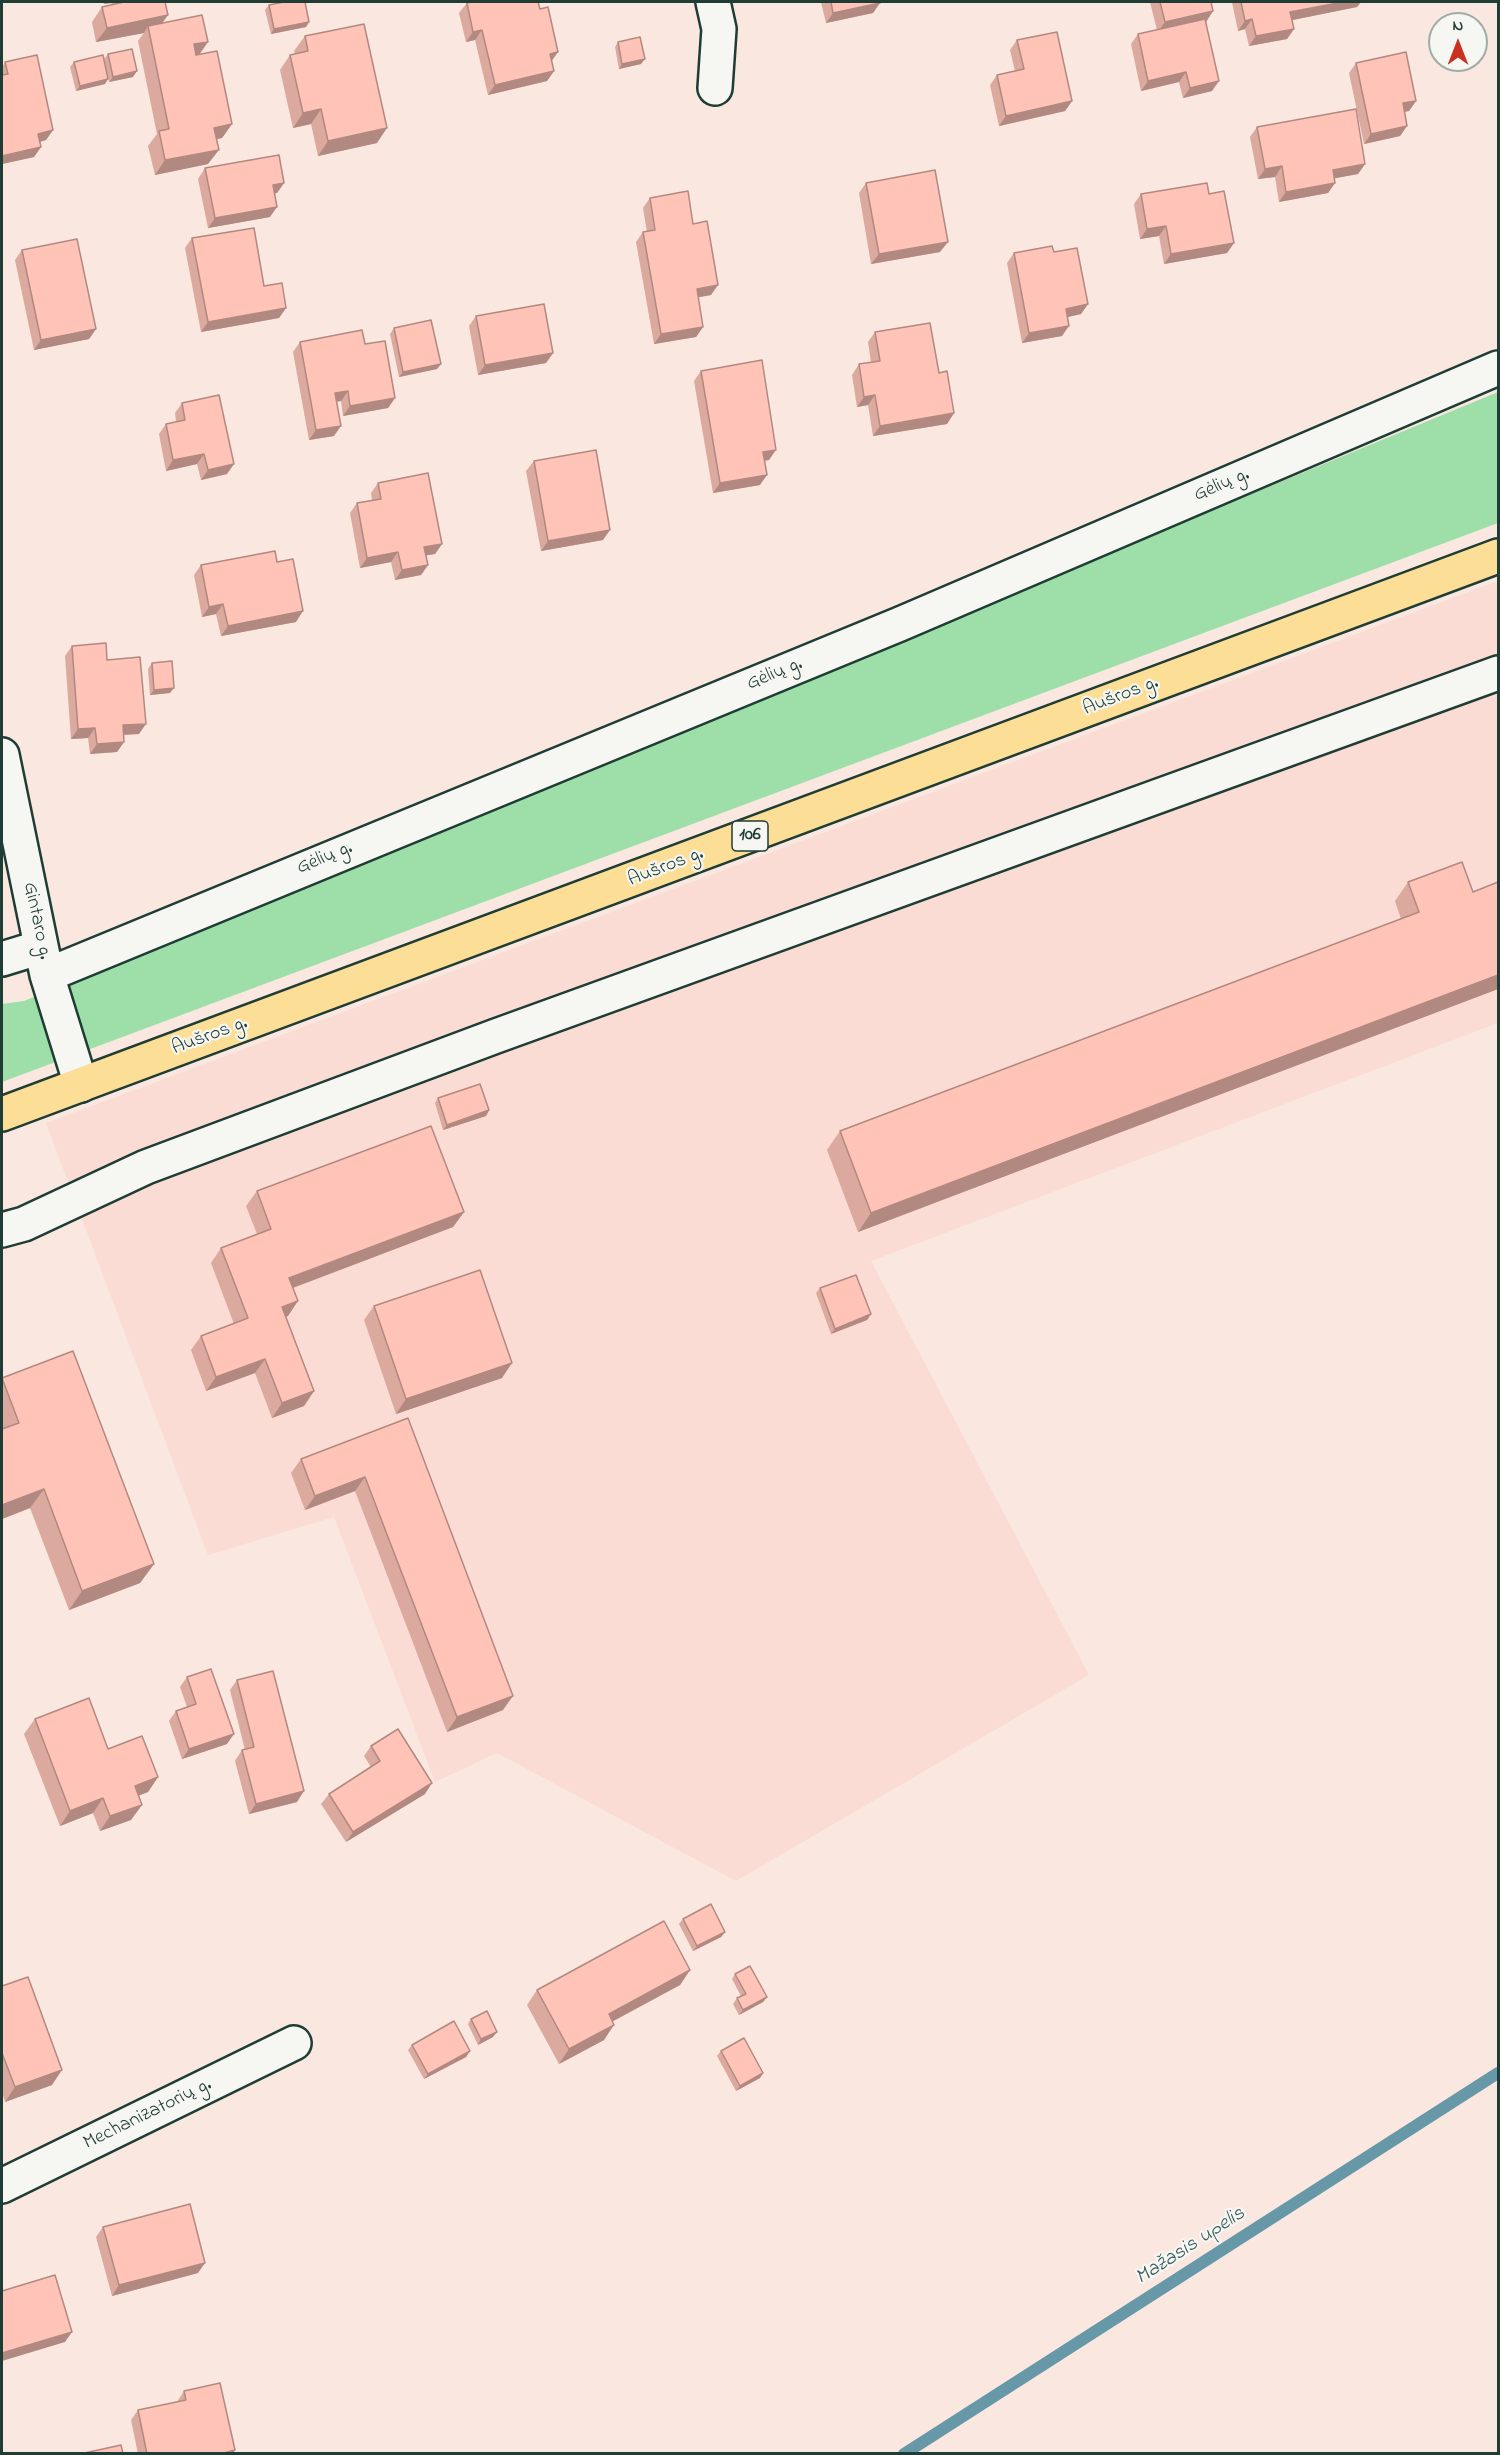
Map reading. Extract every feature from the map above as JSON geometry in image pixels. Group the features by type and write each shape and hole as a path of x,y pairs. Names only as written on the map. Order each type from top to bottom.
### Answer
{"main road":[{"name":"Aušros g.","path":"2,1114 1498,556"}],"street":[{"path":"713,2 719,29 715,88"},
{"name":"Gėlių g.","path":"2,959 44,961 900,624 1498,368"},
{"path":"2,1230 24,1224 147,1167 474,1044 1498,673"},
{"name":"Gintaro g.","path":"2,755 44,961 81,1085"},
{"name":"Mechanizatorių g.","path":"2,2186 294,2043"}],"shaded area":[{"path":"1498,581 1498,1023 871,1261 1089,1675 736,1881 497,1753 435,1782 334,1517 208,1555 46,1123"}],"green space":[{"path":"1498,392 1498,523 2,1082 2,1004 24,1001"}],"building":[{"path":"124,2 165,2 168,15 107,28 102,7"},
{"path":"305,2 309,22 274,29 269,5"},
{"path":"538,2 540,9 548,7 558,52 550,54 554,71 495,85 482,30 473,32 467,3"},
{"path":"831,2 880,2 880,3 833,13"},
{"path":"1160,2 1211,2 1213,11 1165,22"},
{"path":"1241,2 1343,2 1290,12 1294,29 1256,36 1252,19 1245,21"},
{"path":"202,15 208,42 194,44 196,55 217,51 232,124 214,128 219,150 165,160 159,131 169,129 148,26"},
{"path":"1205,19 1219,81 1190,88 1186,72 1148,81 1138,34"},
{"path":"364,24 387,128 328,141 321,109 303,113 290,55 308,51 305,36"},
{"path":"1057,32 1072,101 1006,116 997,75 1024,69 1017,40"},
{"path":"640,37 645,59 622,64 618,42"},
{"path":"132,49 137,71 113,77 108,54"},
{"path":"1406,52 1416,101 1403,103 1407,126 1371,134 1356,63"},
{"path":"37,55 53,130 38,134 41,147 2,156 2,75 8,74 5,62"},
{"path":"103,55 108,79 80,86 74,62"},
{"path":"1356,109 1365,164 1333,170 1335,183 1286,192 1282,166 1265,169 1257,127"},
{"path":"279,155 284,183 273,185 277,207 215,218 205,168"},
{"path":"935,170 948,242 879,254 866,183"},
{"path":"1207,183 1209,194 1224,191 1234,243 1171,254 1166,226 1147,229 1141,194"},
{"path":"688,191 693,224 707,221 718,285 697,289 703,327 661,334 643,232 655,230 650,198"},
{"path":"254,228 264,286 282,283 286,308 208,322 192,238"},
{"path":"77,239 96,329 41,340 22,250"},
{"path":"1052,246 1054,252 1077,248 1088,304 1066,309 1069,326 1029,333 1014,253"},
{"path":"544,304 553,353 485,365 476,316"},
{"path":"431,320 441,364 403,372 394,328"},
{"path":"930,323 939,373 947,371 954,413 880,426 875,395 864,397 859,364 880,361 875,332"},
{"path":"362,330 365,344 385,341 395,398 350,406 348,391 335,393 341,426 316,430 300,342"},
{"path":"762,360 776,450 763,452 767,475 720,483 701,371"},
{"path":"219,395 234,464 208,470 204,454 173,460 166,424 185,420 182,403"},
{"path":"596,450 610,530 548,541 534,461"},
{"path":"428,473 442,544 424,547 428,565 402,570 398,552 367,558 357,503 381,499 378,483"},
{"path":"275,551 277,562 293,559 303,611 228,626 223,604 209,607 201,565"},
{"path":"106,643 107,660 140,657 146,724 123,725 124,742 97,744 95,728 78,729 72,646"},
{"path":"172,661 174,688 154,690 152,663"},
{"path":"1462,862 1473,892 1498,882 1498,975 871,1213 840,1131 1419,912 1408,882"},
{"path":"480,1084 489,1110 447,1125 438,1098"},
{"path":"431,1126 464,1212 289,1278 298,1301 282,1307 314,1391 282,1403 265,1359 216,1377 201,1336 248,1318 221,1248 271,1229 257,1191"},
{"path":"480,1270 512,1363 406,1399 374,1306"},
{"path":"856,1275 871,1314 835,1329 820,1288"},
{"path":"73,1351 154,1564 82,1591 44,1489 2,1505 2,1429 19,1423 2,1378"},
{"path":"408,1418 513,1696 457,1717 365,1477 315,1496 301,1459"},
{"path":"211,1669 234,1734 189,1749 176,1711 196,1704 187,1677"},
{"path":"273,1671 304,1791 256,1804 242,1750 254,1747 237,1680"},
{"path":"89,1698 108,1749 142,1736 158,1777 135,1786 142,1805 110,1816 103,1798 70,1811 35,1719"},
{"path":"398,1729 432,1783 353,1832 329,1794 380,1761 371,1746"},
{"path":"711,1904 725,1932 697,1946 683,1919"},
{"path":"664,1921 690,1970 609,2014 614,2025 569,2049 537,1990"},
{"path":"750,1966 767,1997 743,2010 737,1998 746,1994 735,1974"},
{"path":"28,1977 62,2070 15,2087 2,2053 2,1986"},
{"path":"487,2011 497,2032 481,2039 471,2019"},
{"path":"454,2021 470,2051 428,2074 412,2045"},
{"path":"744,2038 763,2073 740,2086 721,2051"},
{"path":"190,2204 205,2263 119,2285 103,2227"},
{"path":"55,2275 72,2332 2,2353 2,2291"},
{"path":"220,2383 235,2450 220,2454 147,2454 138,2410 186,2400 184,2391"},
{"path":"121,2445 123,2454 80,2454"}],"waterway":[{"name":"Mažasis upelis","path":"904,2454 1498,2073"}]}
